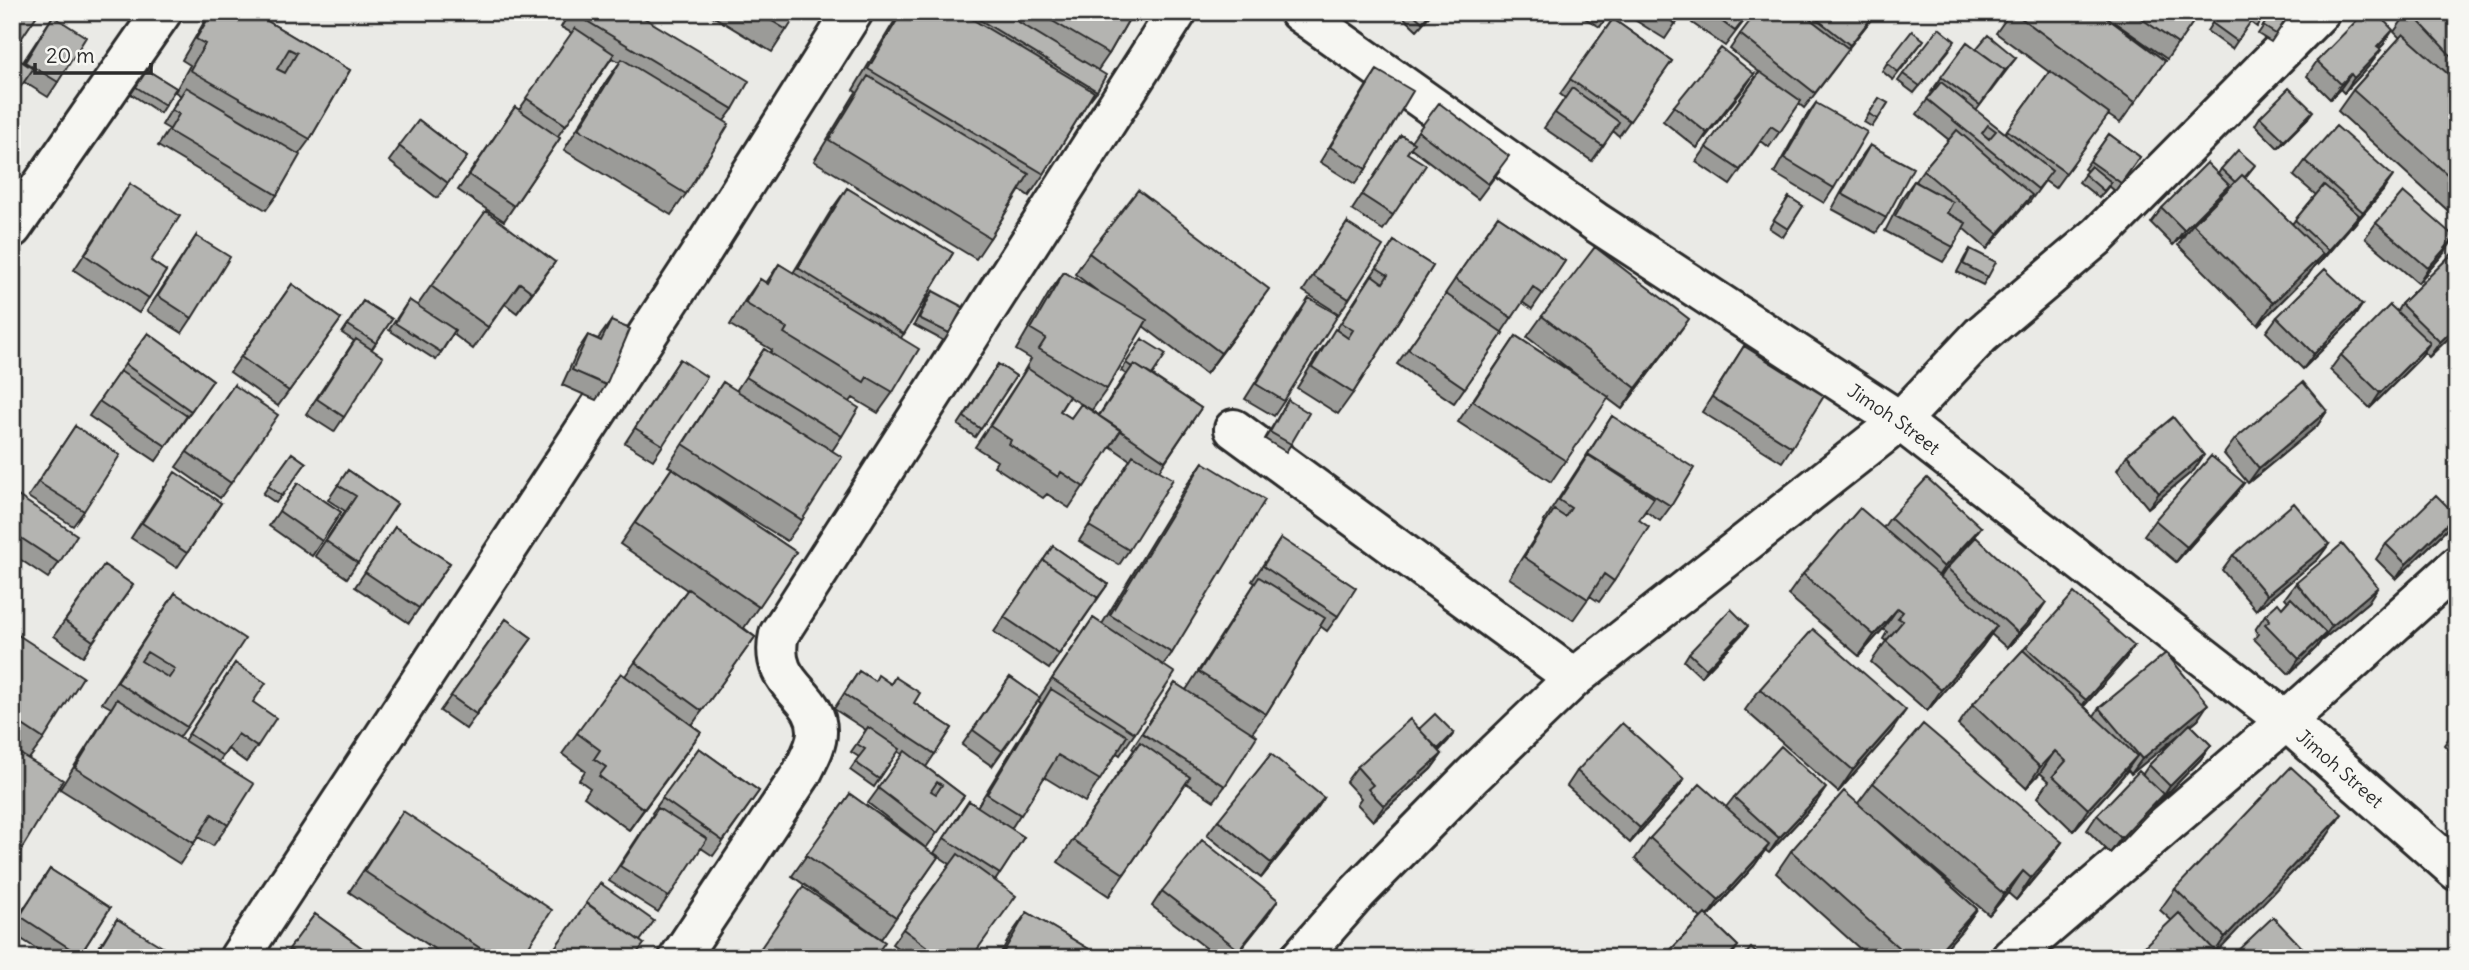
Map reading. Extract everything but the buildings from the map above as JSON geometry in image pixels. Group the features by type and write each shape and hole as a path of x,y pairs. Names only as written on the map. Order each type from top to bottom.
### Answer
{"street":[{"path":"12,228 162,12"},
{"path":"239,958 669,302 853,12"},
{"path":"680,958 802,773 814,748 818,733 816,719 777,665 775,650 779,634 1177,12"},
{"name":"Jimoh Street","path":"1299,12 1597,223 1900,421 2286,721 2457,871"},
{"path":"1300,958 1358,892 1473,775 1574,678 1900,421 1981,335 2099,235 2320,12"},
{"path":"1234,429 1574,678"},
{"path":"2011,958 2286,721 2457,566"}]}
